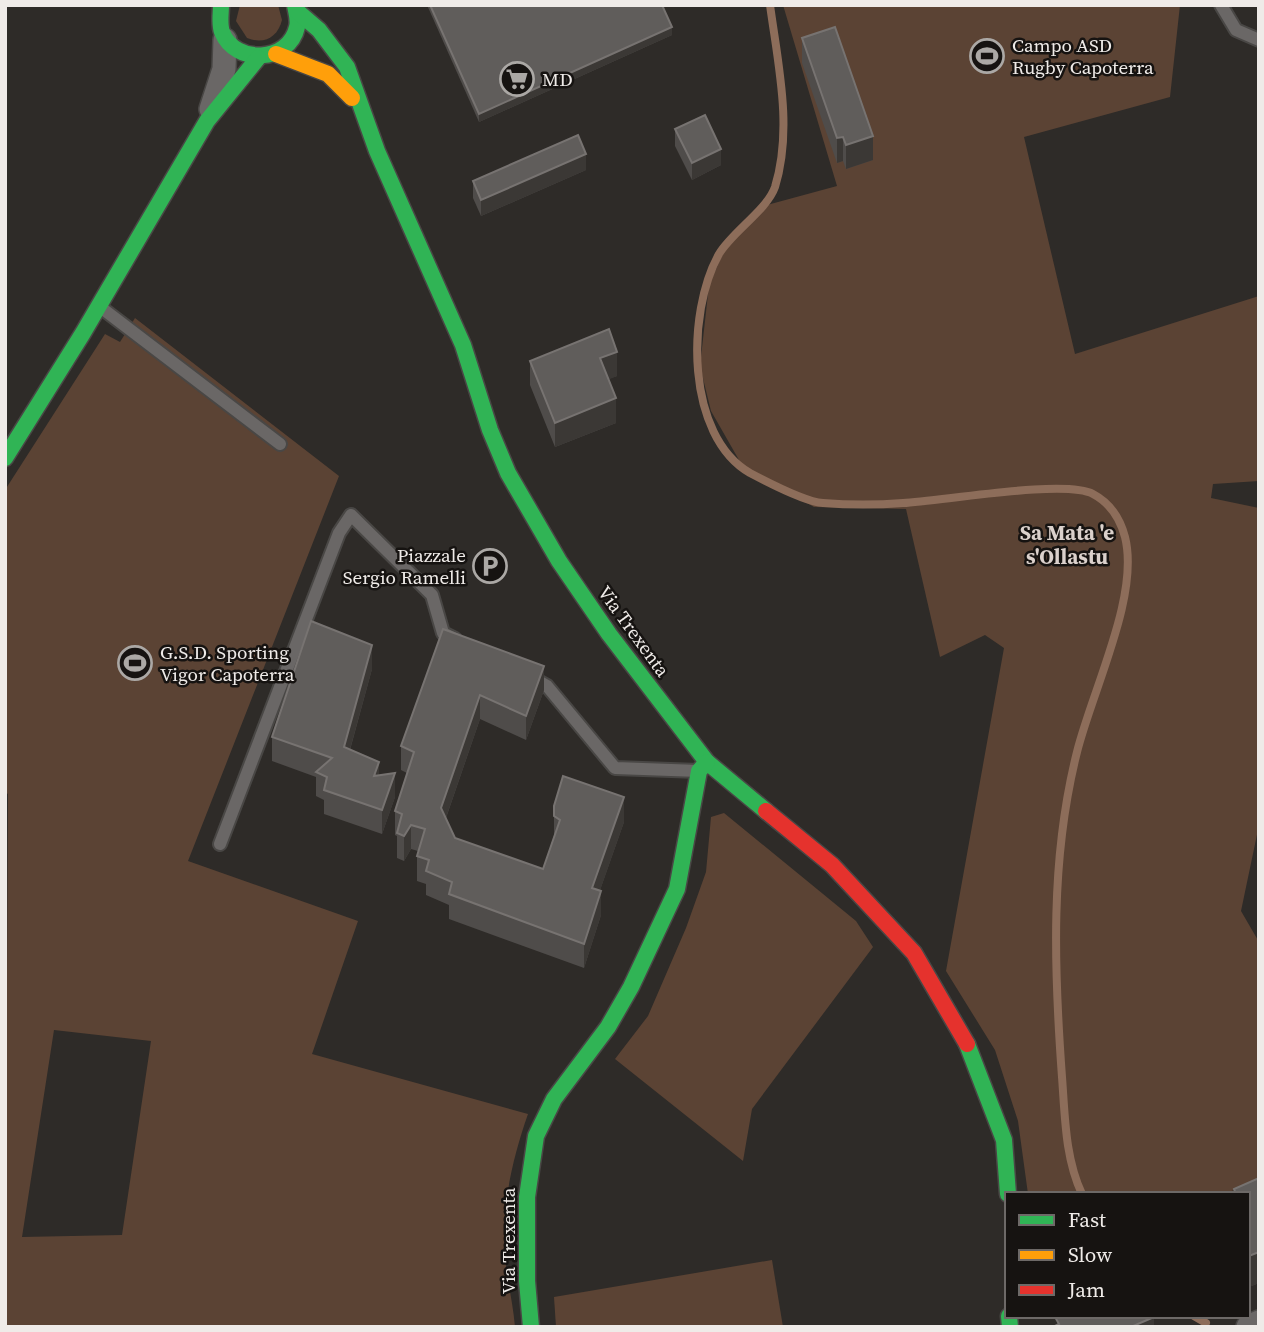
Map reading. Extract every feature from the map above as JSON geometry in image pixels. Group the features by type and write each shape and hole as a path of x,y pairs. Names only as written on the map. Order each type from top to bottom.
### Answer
{"street":[{"path":"207,121 224,69 225,40 219,18 221,5"},
{"path":"276,54 294,35 296,8"},
{"path":"296,8 344,61 362,115"},
{"path":"225,40 237,52 258,58 276,54 333,75 344,84 362,115"},
{"path":"5,458 207,121 258,58"},
{"name":"Via Trexenta","path":"362,115 463,345 508,473 559,561 703,767 677,889 631,987 608,1027 554,1099 536,1136 527,1197 527,1281 531,1327"},
{"path":"703,767 832,866 914,953 972,1053 1004,1140 1008,1192"},
{"path":"1248,1327 1259,1322"}],"lane":[{"path":"1221,5 1236,30 1259,40"},
{"path":"98,306 280,444"},
{"path":"220,844 339,534 351,515 432,596 443,633 466,644"},
{"path":"524,673 547,686 615,768 703,767"}],"shaded area":[{"path":"240,5 278,5 282,20 274,35 259,41 247,38 236,21"},
{"path":"783,5 1180,5 1170,97 1024,137 1075,354 1259,296 1259,481 1213,484 1211,498 1259,508 1259,825 1241,911 1259,942 1259,1179 1230,1192 1028,1192 1018,1121 995,1050 946,971 1004,648 985,635 940,657 906,509 814,507 743,467 711,411 700,366 709,285 726,247 767,205 837,186"},
{"path":"135,318 339,476 188,861 358,921 312,1054 528,1114 517,1149 506,1202 505,1257 515,1327 5,1327 8,794 5,792 5,490 105,334 120,342","holes":["54,1030 151,1041 122,1235 22,1237"]},
{"path":"724,813 856,921 873,947 752,1109 743,1161 615,1059 648,1016 686,928 706,872 711,817"},
{"path":"772,1260 783,1327 556,1327 554,1297"}],"building":[{"name":"MD","path":"430,5 662,5 672,27 479,114"},
{"path":"835,27 873,136 846,145 843,137 837,138 802,38"},
{"path":"705,115 721,149 692,163 675,129"},
{"path":"578,135 586,154 481,200 473,181"},
{"path":"609,329 617,352 600,358 616,398 555,423 530,361"},
{"path":"311,621 372,645 344,747 379,762 374,776 395,773 382,810 324,790 327,777 316,772 332,758 272,737"},
{"path":"443,629 544,666 526,716 480,695 441,808 455,838 543,869 560,820 554,816 554,806 563,776 624,797 592,888 601,891 584,944 449,894 452,882 426,871 429,860 417,856 425,829 411,825 404,836 397,833 402,814 395,811 414,752 401,746"},
{"path":"1259,1178 1259,1252 1250,1256 1250,1192 1235,1192 1234,1189"},
{"path":"1056,1318 1152,1318 1131,1327 1053,1327 1059,1324"}],"waterway":[{"path":"770,5 782,96 783,142 780,165 771,196 719,254 708,279 697,339 703,403 714,431 729,455 750,473 797,495 823,503 893,504 1002,492 1078,490 1093,494 1109,507 1117,517 1125,537 1128,561 1126,587 1112,644 1077,752 1068,792 1058,873 1056,954 1064,1107 1072,1166 1081,1192"},
{"path":"1197,1318 1206,1323"}],"traffic: fast":[{"path":"221,5 221,29 229,43 238,50 261,55 284,48 292,39 298,24 295,5"},
{"path":"297,11 319,30 347,67 377,151 463,345 490,430 508,473 559,561 609,634 707,762 766,811"},
{"path":"5,458 83,333 207,121 258,58"},
{"path":"531,1327 527,1281 527,1197 536,1136 554,1099 608,1027 631,987 677,889 699,771 707,762"},
{"path":"967,1044 1004,1140 1008,1192"},
{"path":"1009,1318 1010,1327"}],"traffic: slow":[{"path":"276,54 328,74 352,98"}],"traffic: jam":[{"path":"766,811 832,865 914,953 967,1044"}],"place":[{"name":"Campo ASD Rugby Capoterra","path":"987,56"},
{"name":"MD","path":"517,79"},
{"name":"Piazzale Sergio Ramelli","path":"490,566"},
{"name":"G.S.D. Sporting Vigor Capoterra","path":"135,663"}],"district":[{"name":"Sa Mata 'e s'Ollastu","path":"1067,545"}]}
